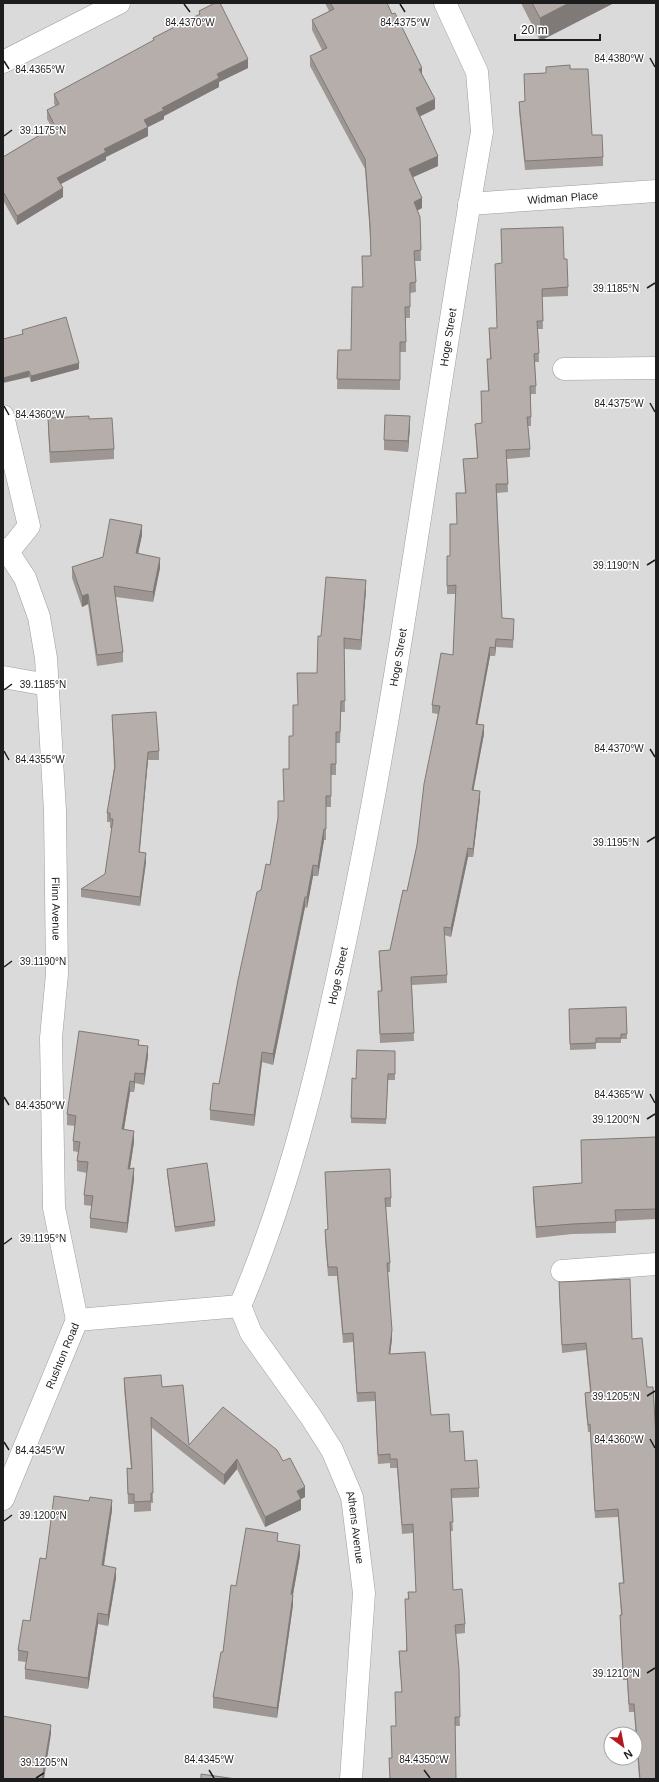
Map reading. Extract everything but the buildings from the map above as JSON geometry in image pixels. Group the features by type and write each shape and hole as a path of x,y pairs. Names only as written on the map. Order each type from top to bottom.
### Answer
{"street":[{"path":"3,62 119,3"},
{"name":"Hoge Street","path":"240,1306 271,1226 302,1126 336,985 370,824 469,204 482,132 477,72 445,3"},
{"name":"Widman Place","path":"469,204 656,192"},
{"path":"564,369 656,368"},
{"path":"3,416 29,526 6,550"},
{"name":"Flinn Avenue","path":"6,550 25,578 39,618 46,658 55,818 57,974 51,1038 54,1208 77,1320"},
{"path":"3,677 48,685"},
{"path":"562,1271 656,1264"},
{"name":"Rushton Road","path":"3,1498 77,1320 240,1306"},
{"name":"Athens Avenue","path":"240,1306 251,1333 311,1417 332,1450 352,1497 364,1592 351,1779"}],"shaded area":[{"path":"3,3 656,3 656,1779 3,1779"}]}
